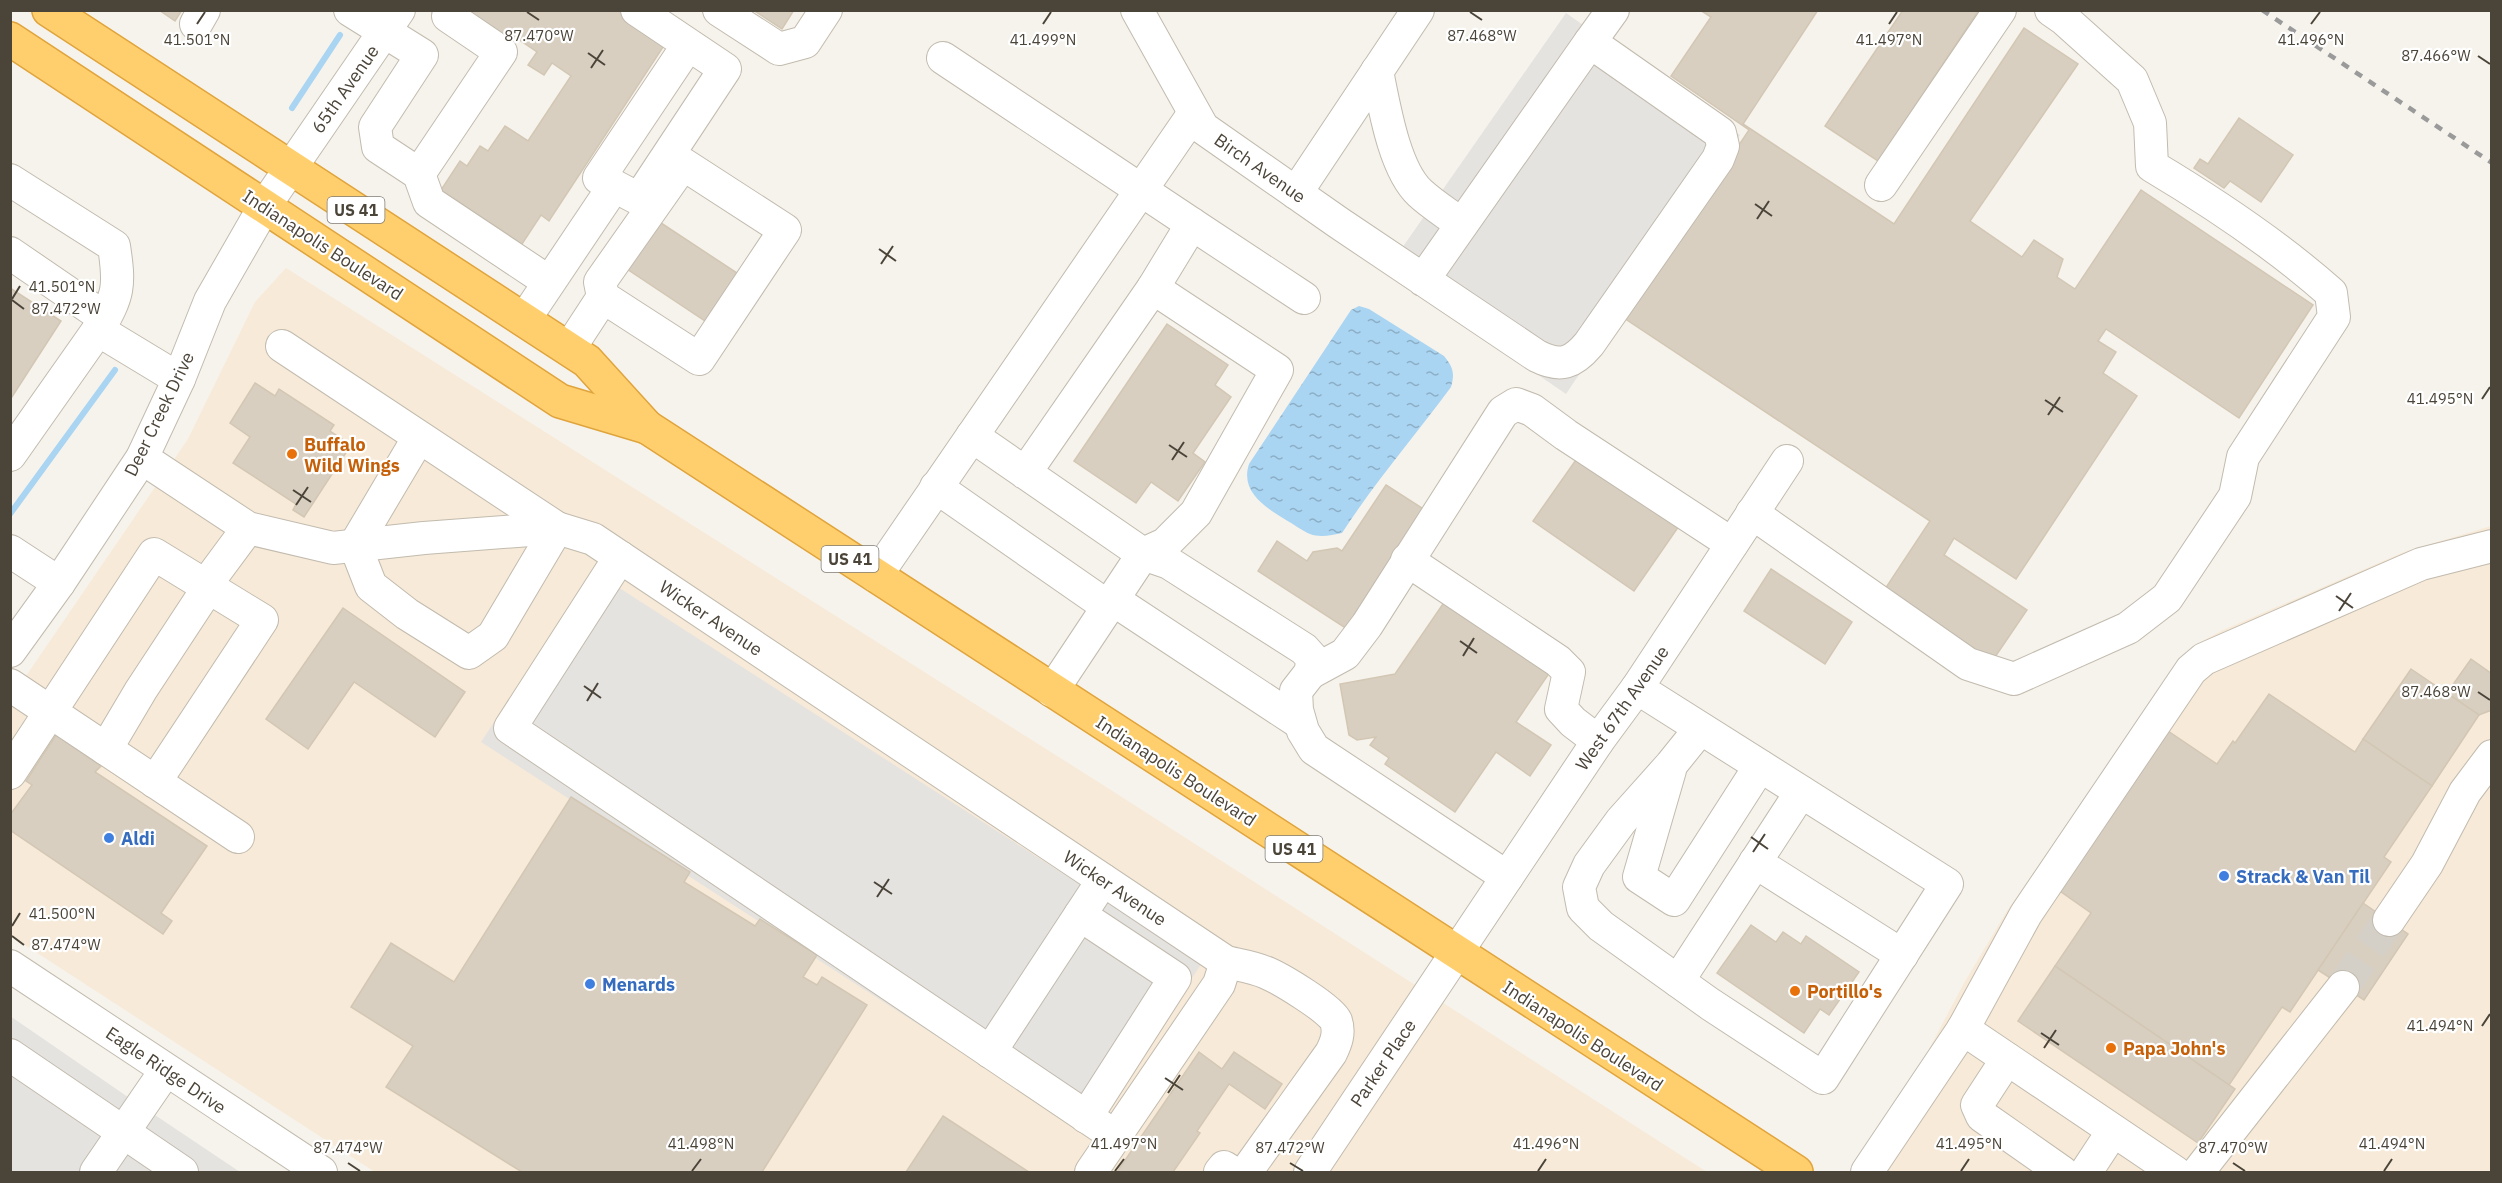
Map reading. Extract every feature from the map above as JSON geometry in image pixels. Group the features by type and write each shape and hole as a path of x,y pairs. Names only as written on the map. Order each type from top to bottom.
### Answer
{"highway":[{"name":"Indianapolis Boulevard","path":"49,10 587,361 647,427 1455,954 1796,1173"},
{"name":"Indianapolis Boulevard","path":"10,39 560,401 647,427"}],"street":[{"path":"350,10 391,22 422,55"},
{"path":"637,10 725,69 639,199 599,178 688,45"},
{"path":"719,10 779,50 805,42 826,10"},
{"name":"Birch Avenue","path":"1137,10 1203,128 1423,280 1550,362 1567,362 1578,357 1718,159 1724,146 1720,134 1709,125 1590,42"},
{"path":"1296,193 1418,10"},
{"path":"1423,280 1613,10"},
{"path":"1881,185 2000,10"},
{"path":"1752,513 1968,664 2014,679 2128,628 2167,598 2235,496 2243,457 2334,317 2331,293 2307,271 2186,186 2152,166 2150,123 2132,80 2051,10"},
{"path":"424,188 501,52 450,13 375,127 378,147 424,188 549,282"},
{"name":"65th Avenue","path":"290,167 391,22"},
{"path":"943,58 1304,298"},
{"path":"1377,71 1391,134 1406,171 1419,192 1461,224"},
{"path":"876,576 1194,113"},
{"path":"568,349 603,297 600,282 683,164 785,230 699,359 603,297"},
{"name":"Deer Creek Drive","path":"10,651 59,583 142,458 179,379 210,301 264,207 290,167"},
{"path":"10,180 114,246 119,278 115,301 102,324 10,455"},
{"path":"524,320 614,186"},
{"path":"1025,473 1153,288 1192,224"},
{"path":"10,253 102,324 179,379"},
{"path":"1052,691 1143,554 1165,544 1196,513 1277,370 1153,288"},
{"path":"282,346 419,437 556,528 493,636 469,653 407,614 371,586 355,545 419,437"},
{"path":"1507,877 1314,749 1300,723 1296,691 1310,673 1345,654 1367,625 1503,412 1516,404 1532,410 1566,435 1732,544"},
{"path":"972,436 1143,554 1170,563 1304,649 1313,659 1310,673"},
{"name":"Wicker Avenue","path":"142,458 248,528 333,548 556,528 593,539 1226,962 1267,973 1321,1006 1335,1018 1338,1030 1331,1053 1230,1171"},
{"name":"West 67th Avenue","path":"1455,954 1598,741 1637,688 1787,461"},
{"path":"936,487 1110,603 1300,723"},
{"path":"106,749 207,587 248,528"},
{"path":"1867,1173 1963,1029 2026,914 2191,670 2204,659 2421,564 2492,546"},
{"path":"10,551 59,583"},
{"path":"10,773 154,554 262,620 155,782"},
{"path":"620,557 510,728 1115,1137"},
{"path":"1407,560 1558,661 1569,672 1561,709 1573,722 1598,741"},
{"path":"10,686 238,837"},
{"path":"1637,688 1947,884 1823,1078 1678,981 1601,926 1583,908 1579,887 1589,865 1621,820 1700,729"},
{"path":"2389,920 2427,864 2465,792 2492,756"},
{"path":"1671,765 1639,877 1674,900 1760,766"},
{"path":"1678,981 1801,792"},
{"path":"1755,862 1902,955"},
{"path":"990,1052 1103,880"},
{"path":"1080,915 1175,978 1086,1117"},
{"name":"Parker Place","path":"1310,1173 1455,954"},
{"path":"1091,1173 1219,984 1226,962"},
{"name":"Eagle Ridge Drive","path":"10,966 321,1173"},
{"path":"2198,1173 2343,987"},
{"path":"1963,1029 2175,1173"},
{"path":"10,1055 182,1173"},
{"path":"2007,1059 1977,1105 1982,1116 2062,1173"},
{"path":"96,1173 166,1070"},
{"path":"2085,1173 2113,1131"}],"shaded area":[{"path":"1566,13 1740,135 1566,394 1386,271"},
{"path":"286,268 1103,785 1707,1172 375,1172 11,936 11,698 188,439 255,302"},
{"path":"2491,526 2491,1172 1852,1172 1927,1053 1964,983 2007,911 2179,661 2192,647 2221,631 2404,552"},
{"path":"593,571 1202,963 1088,1134 481,742"},
{"path":"10,1016 125,1095 240,1172 11,1172"}],"water":[{"path":"1359,306 1369,309 1444,356 1452,370 1452,382 1451,387 1381,477 1342,533 1326,536 1314,535 1278,515 1256,498 1248,483 1247,474 1249,464 1351,310"}],"building":[{"path":"159,10 182,10 175,21"},
{"path":"474,10 622,10 667,41 549,221 541,215 522,244 441,190 460,161 467,166 480,146 488,151 505,126 528,141 571,76 552,63 544,75 528,65 537,52 515,37 510,46 468,19"},
{"path":"753,10 794,10 782,29"},
{"path":"1700,10 1818,10 1743,124 1894,224 2024,28 2078,64 1970,221 2022,257 2034,240 2063,259 2057,277 2075,289 2141,190 2313,305 2239,418 2106,329 2098,341 2116,352 2103,373 2137,396 2016,579 1954,538 1944,555 2027,610 1991,663 1883,592 1930,521 1624,318 1749,130 1671,76 1711,17"},
{"path":"1903,10 1979,10 1878,161 1825,126"},
{"path":"2239,118 2293,155 2261,202 2230,181 2224,188 2194,168 2200,159 2208,164"},
{"path":"655,219 740,275 708,323 624,267"},
{"path":"10,288 61,321 10,400"},
{"path":"1167,324 1228,365 1215,385 1231,397 1193,453 1205,462 1178,501 1151,482 1136,503 1074,461"},
{"name":"Buffalo Wild Wings","path":"255,383 275,396 279,389 334,425 330,431 351,445 304,517 293,510 296,504 233,463 250,437 230,423"},
{"path":"1578,457 1679,526 1634,591 1533,521"},
{"path":"1386,485 1425,510 1347,629 1258,571 1277,541 1307,561 1313,552 1337,548 1342,551"},
{"path":"1771,569 1852,622 1825,664 1744,611"},
{"path":"1445,601 1550,672 1516,722 1551,745 1530,776 1496,752 1455,812 1385,764 1389,758 1370,745 1376,737 1357,740 1349,735 1340,684 1395,674"},
{"path":"343,608 465,692 435,737 354,682 308,749 266,719"},
{"path":"2471,659 2492,674 2492,710 2479,715 2447,693"},
{"path":"2411,669 2479,715 2432,786 2363,739"},
{"name":"Strack & Van Til","path":"2269,694 2355,752 2363,739 2432,786 2384,857 2391,862 2290,1012 2282,1007 2229,1085 2055,966 2091,913 2057,889 2165,729 2217,764 2233,741 2235,743"},
{"name":"Aldi","path":"56,735 101,766 95,772 207,846 161,913 172,921 163,934 10,830 10,815 32,785 26,781"},
{"name":"Menards","path":"571,797 690,872 684,882 755,926 760,919 817,955 803,977 817,985 822,977 867,1005 762,1172 522,1172 386,1087 413,1046 351,1007 391,943 454,982"},
{"path":"2363,903 2408,934 2364,1000 2318,970"},
{"name":"Portillo's","path":"1751,925 1776,942 1783,932 1801,944 1806,936 1859,972 1829,1015 1820,1009 1804,1033 1717,973"},
{"path":"2055,966 2235,1089 2198,1143 2018,1021"},
{"path":"1199,1052 1222,1069 1234,1052 1282,1084 1265,1109 1229,1084 1197,1131 1200,1133 1173,1172 1117,1172"},
{"path":"943,1116 1029,1172 906,1172"}],"waterway":[{"path":"292,108 340,35"},
{"path":"10,514 115,370"}],"tunnel":[{"path":"2343,987 2389,920"}],"railway":[{"path":"2262,10 2492,163"}],"place":[{"name":"Buffalo Wild Wings","path":"292,454"},
{"name":"Aldi","path":"109,838"},
{"name":"Strack & Van Til","path":"2224,876"},
{"name":"Menards","path":"590,984"},
{"name":"Portillo's","path":"1795,991"},
{"name":"Papa John's","path":"2111,1048"}]}
